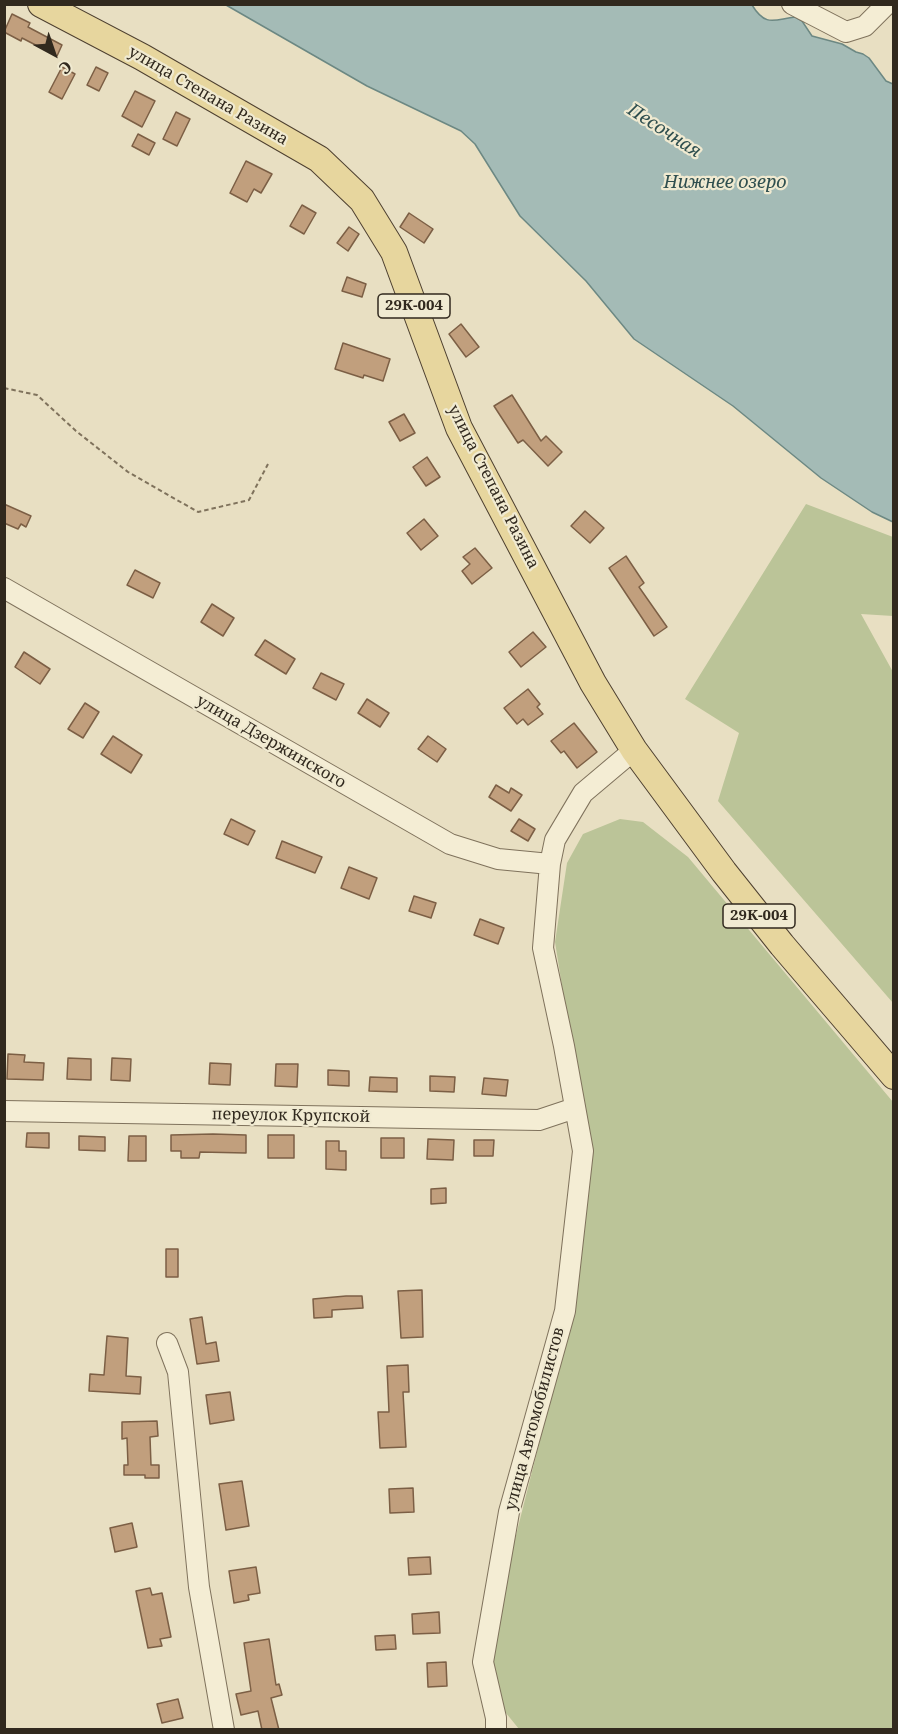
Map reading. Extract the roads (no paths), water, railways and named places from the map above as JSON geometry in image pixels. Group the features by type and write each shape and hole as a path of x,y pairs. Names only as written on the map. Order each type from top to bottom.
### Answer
{"main road":[{"name":"улица Степана Разина","path":"41,4 142,57 320,159 362,200 394,252 459,428 593,683 634,750"},
{"name":"29К-004","path":"634,750 724,872 782,945 894,1076"}],"street":[{"path":"792,4 846,32 865,26 887,4"},
{"name":"улица Дзержинского","path":"4,588 450,844 498,859 550,864"},
{"name":"улица Автомобилистов","path":"496,1730 496,1718 483,1662 510,1512 565,1311 583,1150 543,948 550,864 555,840 583,793 634,750"},
{"name":"переулок Крупской","path":"4,1111 539,1120 575,1108"},
{"path":"166,1343 178,1372 199,1587 224,1730"}],"water":[{"name":"Нижнее озеро","path":"226,5 752,5 766,19 795,17 802,21 812,36 842,44 869,58 886,81 893,84 893,522 872,512 821,478 733,406 634,339 586,281 520,216 475,144 461,131 367,86"}],"water label":[{"name":"Песочная","path":"664,131"}]}
